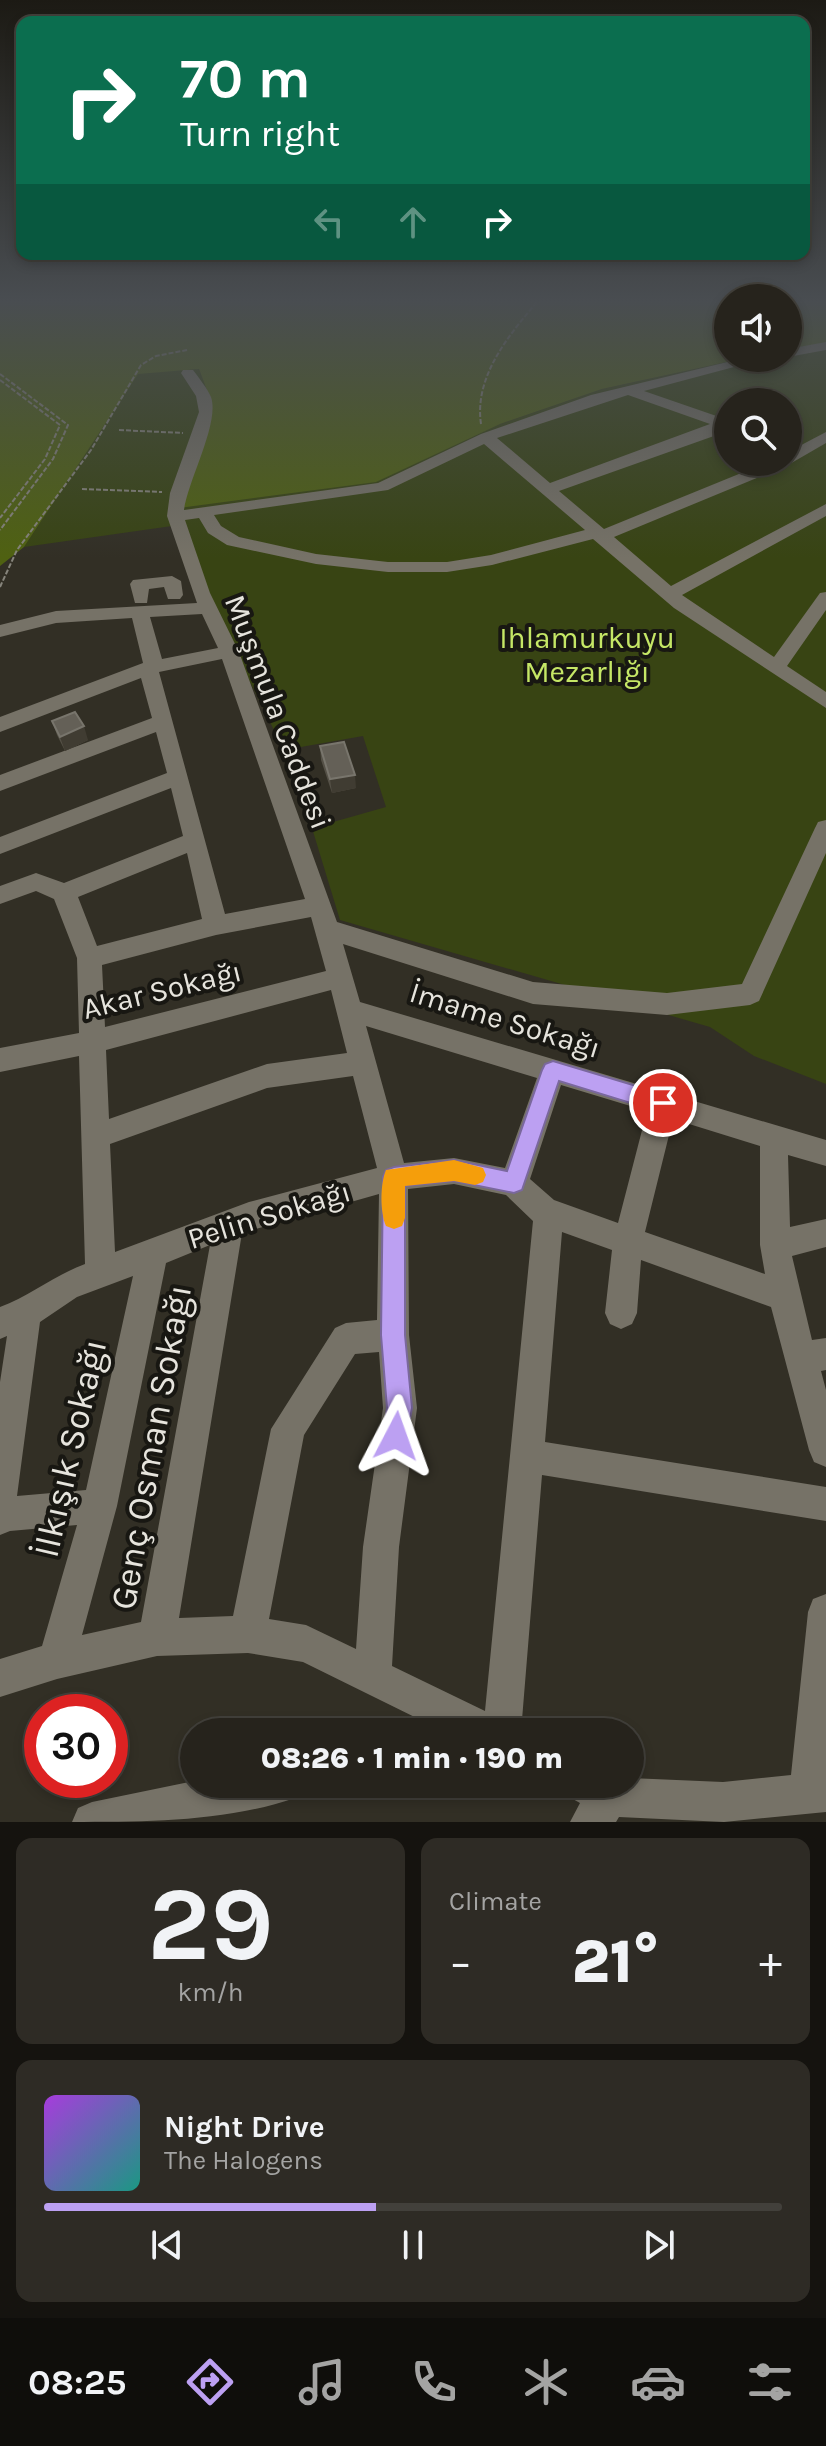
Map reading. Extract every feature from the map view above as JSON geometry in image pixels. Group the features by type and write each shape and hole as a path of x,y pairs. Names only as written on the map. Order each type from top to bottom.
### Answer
{"street":[{"path":"196,387 206,412 178,493 175,516 382,487 486,437 636,387"},
{"path":"628,389 714,421"},
{"path":"546,490 714,429"},
{"path":"486,437 669,594 826,701"},
{"path":"802,451 826,437"},
{"path":"204,512 214,529 233,541 316,559 388,567 447,567 492,560 597,535 747,476"},
{"path":"669,594 708,576 826,509"},
{"name":"Muşmula Caddesi","path":"175,516 204,600 229,652 323,917"},
{"path":"140,607 174,595 204,600"},
{"path":"776,668 826,597"},
{"path":"0,631 56,617 204,600"},
{"path":"140,607 163,722 216,925"},
{"path":"0,725 151,668 229,652"},
{"path":"0,783 163,722"},
{"path":"0,846 179,777"},
{"path":"89,958 216,925 323,917 533,993 667,1004 750,994 826,828"},
{"path":"0,895 36,882 64,893 194,841"},
{"path":"64,893 89,958 101,1273"},
{"path":"323,917 394,1177 393,1335 400,1408 381,1547 373,1676"},
{"name":"Akar Sokağı","path":"0,1060 92,1042 339,978"},
{"name":"İmame Sokağı","path":"347,1009 826,1153"},
{"path":"96,1136 267,1076 362,1063"},
{"path":"553,1070 514,1183 549,1213 784,1296"},
{"path":"621,1313 628,1241 663,1103"},
{"path":"774,1138 775,1245 784,1296 814,1355 826,1450"},
{"name":"Pelin Sokağı","path":"13,1318 67,1286 229,1223 394,1177 454,1171 514,1183"},
{"path":"503,1718 549,1213"},
{"name":"Genç Osman Sokağı","path":"157,1637 229,1223"},
{"path":"775,1245 826,1233"},
{"name":"İlkışık Sokağı","path":"57,1660 100,1506 153,1253"},
{"path":"0,1497 13,1318"},
{"path":"248,1634 288,1429 346,1339 393,1335"},
{"path":"527,1456 826,1504"},
{"path":"0,1518 9,1514 100,1506"},
{"path":"595,1801 723,1802 817,1793 826,1612"},
{"path":"0,1678 57,1660 157,1637 248,1634 306,1644 458,1718"},
{"path":"92,1822 211,1798"}],"path":[{"path":"0,518 45,459 60,425 9,387"},
{"path":"0,530 53,459 68,425 17,387"},
{"path":"0,587 24,543 109,422 129,387"},
{"path":"485,387 477,411 486,437"},
{"path":"119,430 199,433"},
{"path":"82,489 178,493"}],"green space":[{"path":"0,387 129,387 24,547 0,566"},
{"name":"Ihlamurkuyu Mezarlığı","path":"129,387 206,387 211,401 500,424 611,387 826,387 826,1084 754,1056 710,1027 340,920 312,828 386,807 363,736 284,750 172,526 24,547"},
{"path":"206,387 611,387 500,424 376,482 179,508 211,401"}],"building":[{"path":"75,712 84,726 60,737 52,721"},
{"path":"344,742 355,775 330,779 320,746"}],"slow traffic":[{"path":"394,1218 394,1177 454,1171 475,1175"}],"route":[{"path":"396,1436 400,1408 393,1335 394,1177 454,1171 514,1183 553,1070 663,1103"}]}
